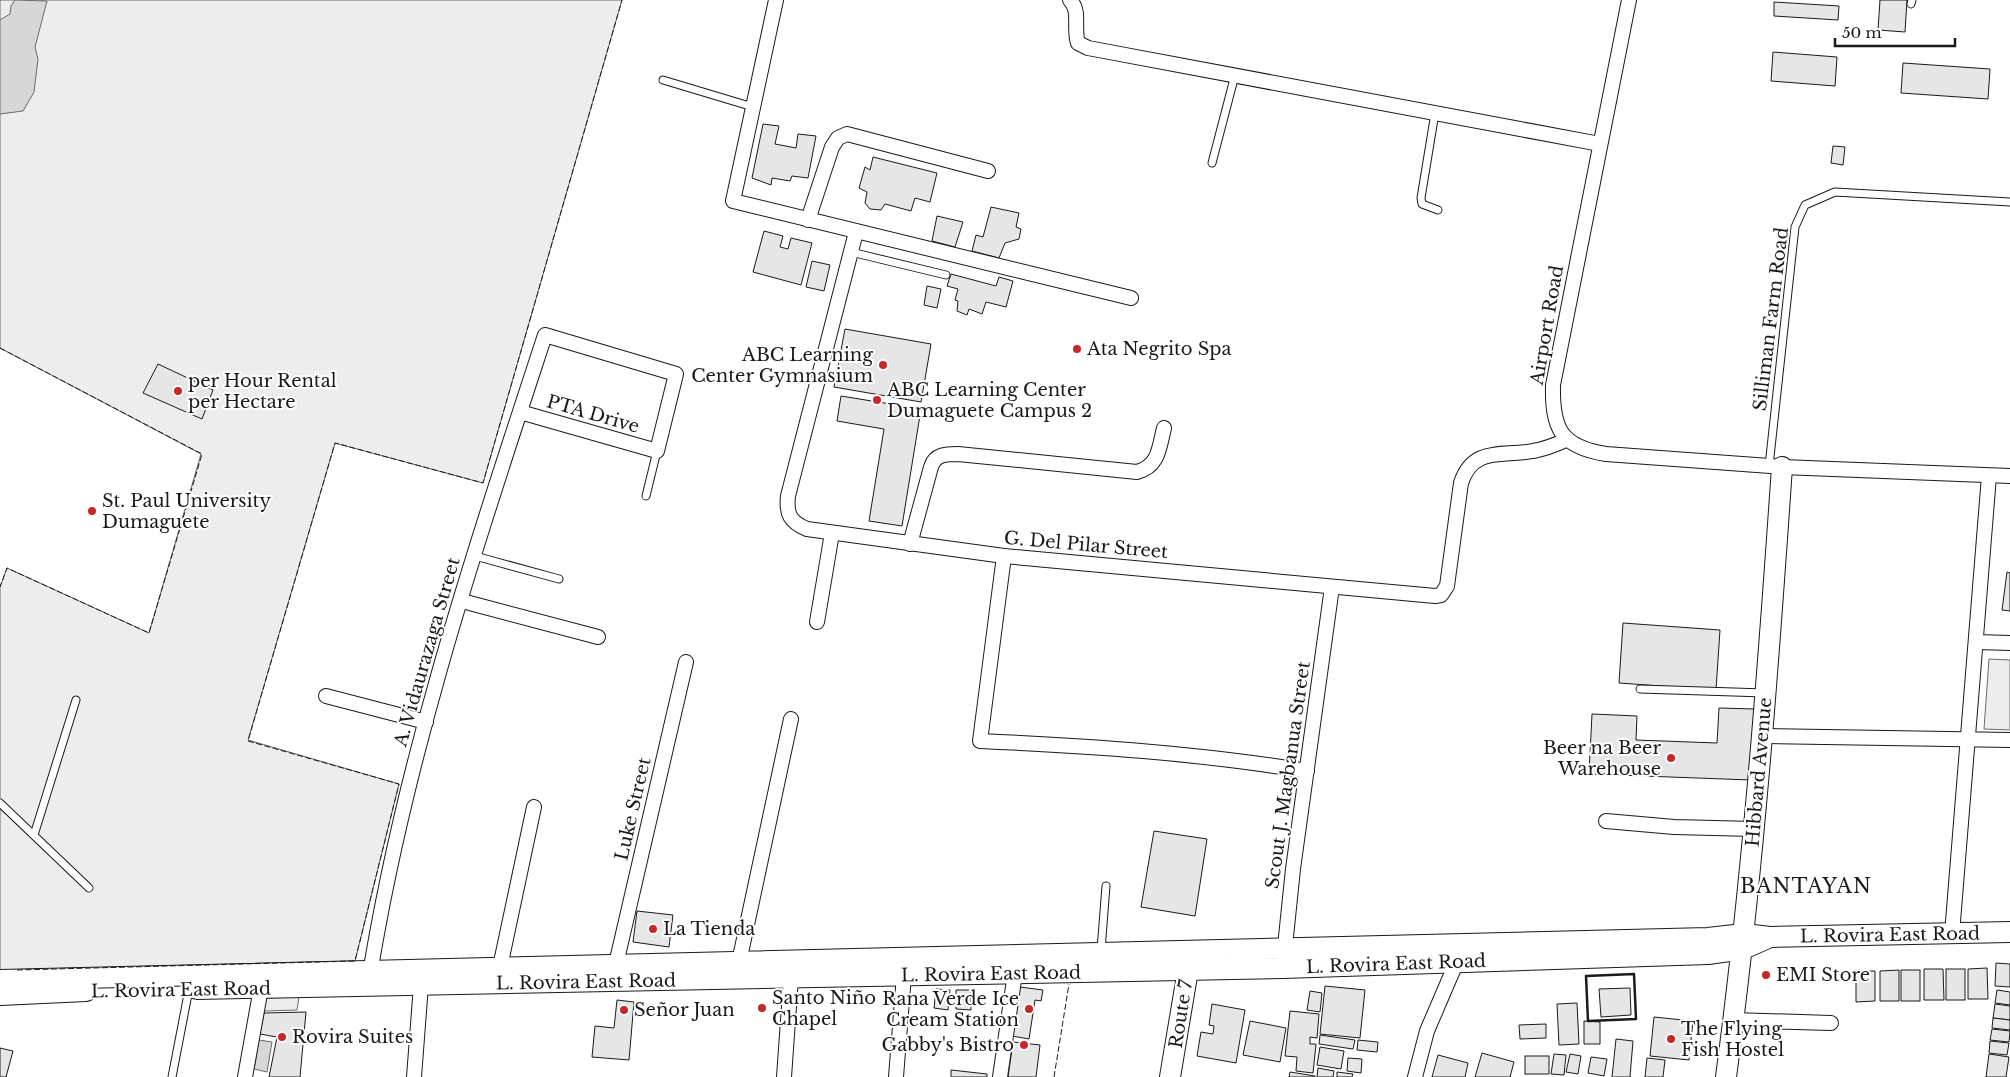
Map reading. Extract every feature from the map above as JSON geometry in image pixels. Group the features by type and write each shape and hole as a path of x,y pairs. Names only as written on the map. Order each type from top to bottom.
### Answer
{"main road":[{"name":"Hibbard Avenue","path":"1726,1077 1743,942 1763,736 1775,466"},
{"name":"L. Rovira East Road","path":"0,996 261,988 500,966 566,974 616,964 739,962 790,978 904,975 954,966 1015,973 1190,960 1516,952 1708,954 1743,942 1770,937 2010,932"},
{"name":"L. Rovira East Road","path":"1284,958 1457,961 1516,952"},
{"name":"L. Rovira East Road","path":"0,980 369,979 421,985 566,974 954,966 1100,953 1190,960"},
{"name":"Route 7","path":"1170,1077 1190,960"}],"street":[{"path":"776,0 733,201 1131,298"},
{"path":"1070,0 1074,4 1076,12 1076,36 1078,43 1088,48 1600,144"},
{"name":"Airport Road","path":"1566,440 1559,431 1554,417 1553,385 1629,0"},
{"path":"808,220 832,147 838,138 847,134 988,171"},
{"name":"G. Del Pilar Street","path":"856,232 786,507 789,518 796,525 832,533 1004,556 1332,587 1441,595 1447,586 1460,483 1464,471 1474,461 1488,455 1532,452 1548,448 1566,440"},
{"name":"A. Vidaurazaga Street","path":"369,979 396,843 426,722 474,556 545,335 676,374 657,451"},
{"name":"PTA Drive","path":"520,412 657,451"},
{"path":"910,544 931,467 938,457 946,454 958,454 1137,472 1146,470 1154,464 1164,428"},
{"path":"1566,440 1579,448 1606,454 1775,466 2010,476"},
{"path":"1952,934 1989,476"},
{"path":"817,622 832,533"},
{"path":"1004,556 980,741 1147,751 1236,759 1306,771"},
{"name":"Scout J. Magbanua Street","path":"1284,958 1306,771 1332,587"},
{"path":"462,601 598,637"},
{"path":"1977,642 2010,643"},
{"name":"Luke Street","path":"616,964 686,662"},
{"path":"326,696 426,722"},
{"path":"739,962 791,719"},
{"path":"1763,736 2010,740"},
{"path":"500,966 534,807"},
{"path":"1606,821 1754,829"},
{"path":"1415,1077 1427,1032 1457,961"},
{"path":"1000,1077 1015,973"},
{"path":"896,1077 904,975"},
{"path":"784,1077 790,978"},
{"path":"414,1077 421,985"},
{"path":"245,1077 261,988"},
{"path":"1734,1020 1831,1023"}],"lane":[{"path":"1212,163 1235,76"},
{"path":"662,80 753,107"},
{"path":"1435,113 1421,198 1422,204 1438,210"},
{"name":"Silliman Farm Road","path":"1775,466 1795,227 1805,205 1835,192 2010,202"},
{"path":"2010,192 2010,202"},
{"path":"851,252 946,275"},
{"path":"646,496 657,451"},
{"path":"474,556 559,580"},
{"path":"1640,689 1766,692"},
{"path":"34,835 76,700"},
{"path":"0,803 89,888"},
{"path":"1100,953 1106,886"},
{"path":"172,1077 189,989"}],"shaded area":[{"path":"0,0 622,0 483,483 335,443 248,740 399,784 355,961 0,970 0,587 7,568 149,633 201,454 0,348"},
{"path":"15,0 47,1 35,47 38,59 34,92 23,111 0,114 0,20 10,14 11,6"},
{"path":"1989,659 2010,660 2010,730 1984,729"},
{"path":"299,997 297,1010 264,1011 266,998"},
{"path":"259,1040 272,1042 267,1072 254,1069"}],"building":[{"path":"1880,0 1907,0 1905,32 1878,30"},
{"path":"1774,2 1839,6 1838,20 1774,16"},
{"path":"1773,52 1837,57 1835,86 1771,81"},
{"path":"1903,63 1990,69 1988,99 1901,93"},
{"path":"763,124 779,126 775,144 796,148 798,134 816,136 808,178 792,176 790,181 772,178 771,185 752,178"},
{"path":"1833,146 1845,147 1843,165 1831,163"},
{"path":"873,157 937,173 930,202 915,198 911,211 885,204 881,210 870,209 865,203 867,192 859,188 865,167 870,170"},
{"path":"991,207 1019,213 1016,227 1021,229 1019,239 1005,243 999,258 972,251 976,235 983,237"},
{"path":"937,216 963,222 955,247 932,241"},
{"path":"764,231 783,236 780,247 788,249 791,238 812,243 801,285 753,272"},
{"path":"812,261 830,265 824,291 806,287"},
{"path":"951,274 996,286 999,277 1013,281 1006,307 986,302 982,314 969,309 967,315 957,311 958,301 955,300 958,289 947,286"},
{"path":"927,286 941,289 937,308 924,305"},
{"name":"ABC Learning Center Gymnasium","path":"845,329 931,344 921,402 834,387"},
{"name":"per Hour Rental per Hectare","path":"158,364 213,390 202,419 143,393"},
{"path":"841,396 921,409 902,526 869,521 884,429 837,421"},
{"path":"2007,572 2010,573 2010,611 2002,610"},
{"path":"1623,623 1720,630 1716,690 1619,683"},
{"name":"Beer na Beer Warehouse","path":"1719,708 1754,709 1751,780 1589,774 1592,714 1637,716 1636,740 1717,743"},
{"path":"1154,831 1207,839 1195,916 1141,907"},
{"name":"La Tienda","path":"637,911 673,915 669,947 633,942"},
{"path":"1996,963 2010,964 2010,987 1995,986"},
{"path":"1987,968 1988,999 1968,999 1968,969"},
{"path":"1924,969 1943,969 1944,1000 1924,1000"},
{"path":"1946,969 1965,969 1965,1000 1946,1000"},
{"path":"1899,970 1899,1001 1880,1001 1880,971"},
{"path":"1901,970 1920,970 1920,1001 1901,1001"},
{"path":"1856,971 1875,971 1875,1001 1856,1002"},
{"path":"1325,986 1365,990 1360,1038 1320,1034"},
{"path":"1020,987 1043,990 1041,1001 1035,1000 1029,1039 1012,1036"},
{"path":"1630,988 1631,1015 1601,1017 1599,989"},
{"path":"936,989 950,990 948,1010 934,1008"},
{"path":"956,990 971,990 971,1010 956,1009"},
{"path":"1997,990 2010,992 2010,1005 1995,1003"},
{"path":"1310,991 1322,993 1320,1012 1307,1010"},
{"path":"617,1000 634,1002 629,1060 592,1057 595,1026 614,1028"},
{"path":"1577,1003 1579,1044 1559,1045 1557,1004"},
{"path":"1212,1004 1245,1010 1236,1063 1197,1056 1201,1032 1213,1034 1214,1026 1209,1025"},
{"path":"1995,1004 2010,1006 2010,1020 1993,1018"},
{"path":"1290,1011 1319,1014 1317,1038 1310,1037 1310,1044 1316,1044 1313,1073 1296,1071 1297,1057 1285,1056"},
{"path":"306,1012 300,1077 269,1077 277,1037 260,1034 264,1013"},
{"name":"The Flying Fish Hostel","path":"1654,1017 1693,1021 1689,1060 1650,1056"},
{"path":"1993,1018 2010,1020 2010,1030 1992,1028"},
{"path":"1250,1021 1286,1028 1280,1062 1243,1055"},
{"path":"1584,1021 1600,1022 1600,1044 1584,1044"},
{"path":"1546,1024 1546,1038 1520,1039 1519,1025"},
{"path":"1992,1029 2010,1031 2009,1042 1990,1040"},
{"path":"1320,1035 1355,1040 1353,1049 1319,1044"},
{"path":"1616,1039 1633,1041 1630,1077 1612,1077"},
{"path":"1358,1040 1378,1042 1377,1052 1357,1050"},
{"path":"1990,1041 2009,1043 2007,1055 1989,1053"},
{"path":"1013,1042 1040,1045 1036,1077 1008,1077"},
{"path":"1320,1047 1344,1051 1341,1069 1317,1065"},
{"path":"0,1048 13,1051 6,1077 0,1077"},
{"path":"1482,1053 1514,1062 1510,1077 1475,1077"},
{"path":"1554,1054 1566,1055 1564,1075 1551,1074"},
{"path":"1570,1054 1581,1056 1578,1074 1566,1072"},
{"path":"1989,1054 2009,1057 2006,1077 1986,1077"},
{"path":"1438,1055 1468,1063 1465,1077 1432,1077"},
{"path":"1525,1056 1549,1056 1549,1074 1525,1074"},
{"path":"1591,1057 1607,1059 1604,1076 1588,1073"},
{"path":"1348,1058 1362,1059 1361,1073 1347,1071"},
{"path":"1647,1058 1665,1060 1663,1077 1645,1077"},
{"path":"1318,1068 1334,1071 1333,1077 1317,1077"},
{"path":"951,1070 987,1074 987,1077 951,1077"},
{"path":"1290,1072 1315,1076 1315,1077 1289,1077"},
{"path":"1337,1072 1353,1074 1352,1077 1337,1077"}],"fence":[{"path":"17,970 355,961 399,784 248,741 335,443 483,483 622,0"},
{"path":"0,348 202,454 149,633 7,568 0,587"},
{"path":"1054,1077 1069,984"}],"wall":[{"path":"1634,974 1636,1019 1588,1021 1586,976 1634,974"}],"place":[{"name":"Ata Negrito Spa","path":"1077,349"},
{"name":"ABC Learning Center Gymnasium","path":"883,365"},
{"name":"per Hour Rental per Hectare","path":"178,391"},
{"name":"ABC Learning Center Dumaguete Campus 2","path":"877,400"},
{"name":"St. Paul University Dumaguete","path":"92,511"},
{"name":"Beer na Beer Warehouse","path":"1671,758"},
{"name":"La Tienda","path":"653,929"},
{"name":"EMI Store","path":"1766,975"},
{"name":"Santo Niño Chapel","path":"762,1008"},
{"name":"Rana Verde Ice Cream Station","path":"1029,1009"},
{"name":"Señor Juan","path":"624,1010"},
{"name":"Rovira Suites","path":"282,1037"},
{"name":"The Flying Fish Hostel","path":"1671,1039"},
{"name":"Gabby's Bistro","path":"1024,1045"}],"district":[{"name":"BANTAYAN","path":"1806,886"}]}
